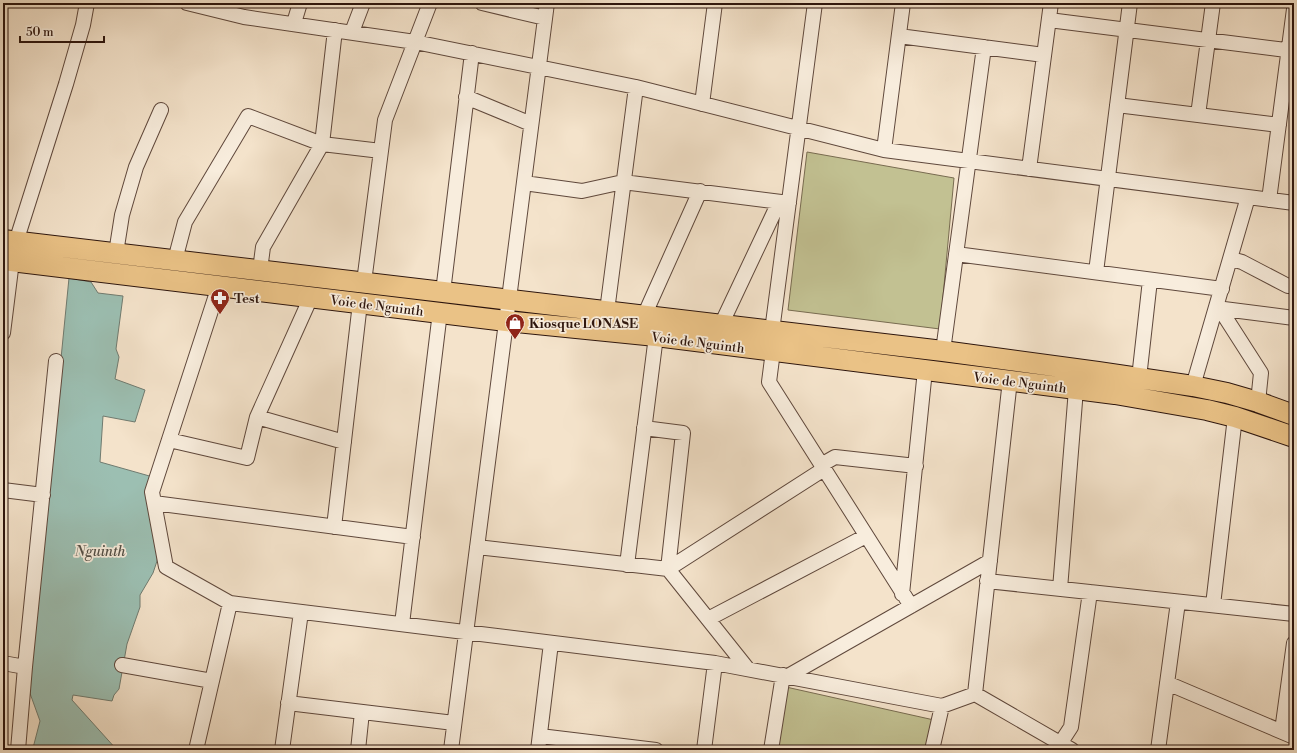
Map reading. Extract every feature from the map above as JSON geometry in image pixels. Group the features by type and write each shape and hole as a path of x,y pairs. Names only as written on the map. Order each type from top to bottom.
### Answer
{"highway":[{"name":"Voie de Nguinth","path":"9,241 943,351 1193,386 1227,393 1290,413"},
{"name":"Voie de Nguinth","path":"7,260 360,303 656,336 1010,380 1164,402 1207,410 1235,417 1286,434"},
{"path":"1286,434 1290,413"}],"street":[{"path":"9,241 66,84 88,3"},
{"path":"187,3 244,17 294,23 415,42 636,87 884,150 1294,203"},
{"path":"294,23 300,3"},
{"path":"352,32 363,3"},
{"path":"364,282 385,120 430,3"},
{"path":"482,3 545,18"},
{"path":"451,750 547,3"},
{"path":"702,104 715,3"},
{"path":"772,331 784,202 799,129 815,3"},
{"path":"884,150 903,3"},
{"path":"1029,169 1051,3"},
{"path":"1096,272 1130,3"},
{"path":"1198,115 1212,3"},
{"path":"1269,200 1291,50 1294,9"},
{"path":"1049,20 1291,50"},
{"path":"260,270 263,247 322,144 335,30"},
{"path":"898,36 1044,55"},
{"path":"943,351 984,48"},
{"path":"443,292 472,53"},
{"path":"607,311 636,87"},
{"path":"466,97 531,124"},
{"path":"1117,104 1279,125"},
{"path":"116,253 122,215 136,167 161,110"},
{"path":"175,260 185,222 248,116 322,144 381,151"},
{"path":"524,183 582,191 624,182 784,202"},
{"path":"644,316 700,192"},
{"path":"1193,386 1218,309 1230,259 1248,197"},
{"path":"721,325 784,202"},
{"path":"956,254 1222,289"},
{"path":"1230,259 1242,262 1288,286"},
{"path":"3,333 7,260"},
{"path":"1139,378 1150,280"},
{"path":"219,286 152,492 166,567 230,603 715,663 942,706 974,694"},
{"path":"169,440 247,458 257,417 311,297"},
{"path":"334,527 360,303"},
{"path":"1218,309 1294,318"},
{"path":"1218,309 1261,373 1258,402"},
{"path":"402,624 440,312"},
{"path":"627,565 656,336"},
{"path":"773,351 769,382 911,606"},
{"path":"18,750 56,361"},
{"path":"902,594 925,370"},
{"path":"974,694 1010,380"},
{"path":"1060,588 1076,389"},
{"path":"257,417 344,442"},
{"path":"1213,606 1235,417"},
{"path":"644,428 683,433 668,569 747,668"},
{"path":"477,547 668,569 823,467 834,457 916,466"},
{"path":"3,490 43,495"},
{"path":"154,502 413,537"},
{"path":"708,619 866,536"},
{"path":"771,750 786,676 990,561"},
{"path":"987,581 1294,614"},
{"path":"974,694 1063,748 1071,726 1090,592"},
{"path":"1158,750 1178,602"},
{"path":"196,750 230,603"},
{"path":"282,750 301,612"},
{"path":"538,750 551,643"},
{"path":"1167,683 1288,734 1294,643"},
{"path":"3,663 25,666"},
{"path":"704,750 715,663"},
{"path":"122,665 212,681"},
{"path":"288,703 454,723"},
{"path":"932,750 942,706"},
{"path":"358,750 362,712"},
{"path":"540,736 620,748 656,750"}],"shaded area":[{"path":"807,152 954,178 940,329 788,310"},
{"path":"786,687 934,720 927,750 776,750"}],"water":[{"name":"Nguinth","path":"69,278 91,282 98,293 123,296 116,349 119,357 115,379 145,390 135,422 103,416 100,462 153,477 158,546 157,561 153,573 140,595 140,607 127,644 119,689 114,695 112,701 73,695 72,700 117,750 26,750 33,748 40,721 27,685 34,630"}],"place":[{"name":"Test","path":"220,315"},
{"name":"Kiosque LONASE","path":"515,340"}]}
